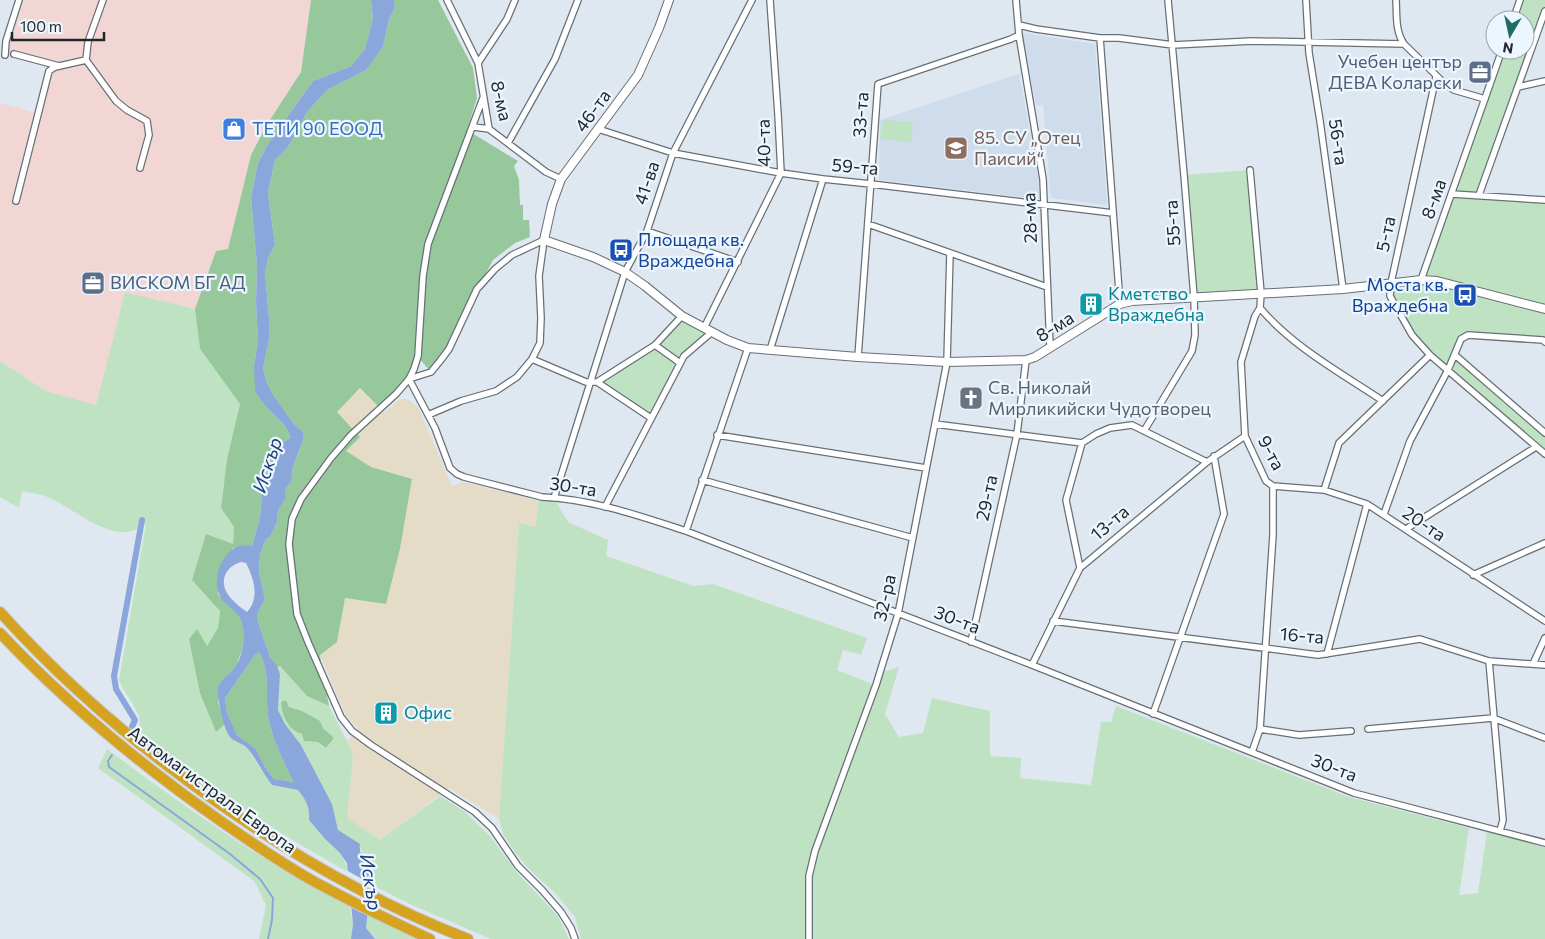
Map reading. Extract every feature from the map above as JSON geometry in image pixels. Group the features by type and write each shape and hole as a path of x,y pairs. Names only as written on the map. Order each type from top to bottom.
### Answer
{"highway":[{"name":"Автомагистрала Европа","path":"0,612 49,662 117,724 191,782 273,839 323,869 411,914 468,939"},
{"name":"Автомагистрала Европа","path":"0,633 40,673 107,734 183,794 265,852 314,881 430,939"}],"street":[{"path":"5,55 6,41 19,0"},
{"path":"103,0 88,42 85,55 86,60 116,101 127,110 147,121 149,135 140,168"},
{"name":"8-ма","path":"447,0 478,63 489,129 546,172 562,179"},
{"path":"478,63 508,19 515,0"},
{"path":"508,142 555,59 578,0"},
{"name":"46-та","path":"544,240 552,204 562,179 638,75 660,28 668,0"},
{"name":"41-ва","path":"554,498 594,382 625,272 647,231 673,153 752,0"},
{"name":"40-та","path":"605,507 684,356 708,330 780,173 770,0"},
{"name":"28-ма","path":"1016,0 1019,35 1039,151 1045,204 1050,347"},
{"name":"55-та","path":"1144,431 1192,351 1195,335 1194,297 1168,0"},
{"name":"56-та","path":"1306,0 1309,53 1343,289"},
{"path":"1396,0 1397,26 1400,38 1404,44 1436,77 1454,90 1485,99"},
{"path":"1479,195 1545,10"},
{"path":"1019,25 1036,30 1173,45 1252,41 1404,44"},
{"name":"33-та","path":"858,357 878,84 1011,40 1019,35"},
{"path":"1100,38 1120,304"},
{"path":"14,54 59,66"},
{"path":"16,201 48,74 51,69 59,66 86,60"},
{"name":"8-ма","path":"544,240 625,272 646,286 682,316 748,348 947,362 1026,360 1035,357 1120,304 1132,301 1343,289 1421,280 1499,60"},
{"name":"5-та","path":"1436,77 1391,283 1390,296 1412,335 1430,355 1545,454"},
{"path":"1518,87 1545,81"},
{"path":"483,98 474,127 428,244 423,276 418,356 414,369 409,379 396,394 351,435 301,498 292,519 289,544 297,614 341,717 352,731 371,745 475,812 492,828 518,866 561,912 571,928 575,939"},
{"path":"474,127 489,129"},
{"name":"59-та","path":"598,129 673,153 780,173 823,180 1113,213"},
{"name":"9-та","path":"1250,170 1261,293 1260,308 1255,316 1241,362 1245,436 1266,481 1273,486 1273,535 1260,729 1252,752"},
{"path":"770,350 823,180"},
{"path":"1452,194 1545,200"},
{"path":"868,224 1047,287"},
{"path":"647,231 738,262"},
{"path":"409,379 431,372 440,361 449,349 477,289 496,269 512,256 544,240"},
{"path":"428,415 461,401 496,391 517,377 532,359 540,343 541,318 538,276 544,240"},
{"name":"32-ра","path":"809,939 809,876 815,851 876,685 898,614 947,362 950,253"},
{"path":"1421,280 1437,281 1545,309"},
{"path":"1260,308 1298,343 1319,359 1383,401"},
{"path":"594,382 655,345 682,316"},
{"path":"1384,514 1410,441 1448,370 1461,339 1468,335 1544,341"},
{"path":"655,345 680,363"},
{"path":"686,531 748,348"},
{"path":"1324,490 1339,443 1430,355"},
{"path":"1455,355 1545,433"},
{"path":"532,359 594,382 651,418"},
{"name":"29-та","path":"971,642 1017,434 1026,360"},
{"name":"30-та","path":"409,379 428,415 450,468 456,474 542,497 605,507 645,517 686,531 1032,665 1354,793 1545,843"},
{"path":"935,424 1082,443 1110,428 1149,424"},
{"path":"1132,425 1206,462"},
{"path":"717,435 926,468"},
{"name":"13-та","path":"1032,665 1080,568 1206,462 1245,436"},
{"path":"1080,568 1066,500 1082,443"},
{"path":"1406,529 1536,447"},
{"path":"1153,714 1224,514 1214,456"},
{"path":"702,480 913,538"},
{"name":"20-та","path":"1273,486 1324,490 1368,504 1545,621"},
{"path":"1327,654 1368,504"},
{"path":"1473,575 1545,543"},
{"name":"16-та","path":"1053,621 1318,655 1420,639 1489,662 1545,665"},
{"path":"1533,664 1545,638"},
{"path":"1489,662 1503,820 1500,831"},
{"path":"1368,729 1493,718 1545,738"},
{"path":"1260,729 1299,735 1350,731"}],"shaded area":[{"path":"24,0 311,0 301,72 266,126 251,155 228,250 216,251 195,309 125,292 96,405 46,391 0,361 0,103 36,113 49,67 6,55"},
{"path":"1022,33 1095,44 1107,205 1051,198 1043,105 1036,105"},
{"name":"85. СУ „Отец Паисий“","path":"1019,74 1038,176 1039,199 879,180 880,120"},
{"path":"360,388 385,412 400,399 407,399 418,407 452,486 463,482 539,501 535,527 519,524 499,819 449,788 380,840 346,818 353,755 347,741 358,729 345,714 320,655 337,642 345,598 386,604 400,549 412,479 371,467 345,451 337,412"}],"green space":[{"path":"311,0 371,0 373,18 365,49 351,66 313,81 268,144 258,163 251,197 257,266 258,342 254,365 267,408 285,426 291,437 281,444 279,452 271,462 270,475 262,495 260,518 252,546 233,548 218,594 239,615 244,637 242,650 236,666 225,678 218,702 225,724 216,732 200,693 189,639 197,629 207,646 218,628 220,611 192,580 206,534 233,544 234,527 221,508 227,459 240,404 200,349 195,309 216,251 228,249 251,155 266,126 301,72"},
{"path":"394,0 438,0 473,68 477,98 467,130 518,161 514,166 519,180 520,205 523,205 523,220 529,220 530,237 515,243 493,260 449,349 431,372 418,357 409,379 380,408 360,388 337,412 360,437 346,451 371,467 412,479 400,549 386,604 345,598 337,642 320,655 329,706 307,696 280,666 277,667 270,657 257,619 257,612 265,599 259,572 260,554 266,539 270,537 277,522 278,511 285,499 285,490 292,480 293,468 304,433 293,423 274,396 267,383 263,368 269,340 265,273 268,258 275,245 268,193 275,160 288,147 307,112 327,90 366,70 383,47 389,19 395,8"},
{"path":"1520,0 1545,0 1545,11 1535,39 1535,10 1516,10"},
{"path":"1498,60 1527,60 1479,195 1545,200 1545,342 1468,335 1461,339 1455,355 1545,433 1545,454 1448,370 1412,335 1390,296 1391,283 1421,279"},
{"path":"883,120 913,122 911,142 881,139"},
{"path":"1250,170 1261,293 1194,297 1184,175"},
{"path":"125,292 195,309 200,349 240,404 227,459 221,508 234,527 233,545 206,535 220,611 218,628 207,646 216,732 225,724 229,737 246,747 272,785 298,790 307,804 309,820 343,857 348,872 238,806 133,733 139,726 140,719 119,680 146,524 132,531 110,530 98,526 42,495 22,491 19,508 0,497 0,361 46,391 96,405"},
{"path":"682,316 712,332 692,348 651,418 597,382 655,345"},
{"path":"554,498 568,522 608,540 606,556 694,586 713,584 867,638 861,655 843,650 837,670 875,685 880,673 899,667 885,714 899,737 923,733 932,698 990,711 990,756 1021,758 1020,778 1091,785 1101,722 1111,722 1116,706 1349,797 1469,828 1459,895 1478,893 1487,832 1545,847 1545,939 581,939 575,917 555,893 529,869 515,852 503,834 499,819 519,523 535,527 539,501"},
{"path":"259,652 267,677 268,712 271,729 280,753 295,782 274,779 265,767 256,749 237,735 227,712 225,698"},
{"path":"280,666 307,696 329,706 347,741 353,755 347,818 380,840 440,796 464,811 489,835 519,875 558,916 569,939 491,939 414,906 370,884 370,867 363,859 360,845 338,830 332,804 301,745 285,724 278,710 280,674 277,667","holes":["286,700 289,707 320,721 323,728 334,738 326,748 318,742 305,741 281,702"]},
{"path":"286,700 289,707 302,711 320,721 323,728 334,738 326,748 318,742 304,741 302,734 289,726 284,717 281,702"},
{"path":"107,749 255,853 350,907 353,924 351,939 259,939 266,905 254,881 98,768"},
{"path":"368,915 415,939 375,939 366,928"}],"water":[{"name":"Искър","path":"371,0 394,0 395,8 389,19 383,47 366,70 327,90 307,112 288,147 275,160 268,193 275,245 268,258 265,273 269,340 263,368 267,383 274,396 293,423 304,433 293,468 292,480 285,490 285,499 278,511 277,522 270,537 266,539 260,554 259,572 265,599 257,613 257,619 270,657 280,674 278,710 285,724 301,745 332,804 338,830 360,844 360,853 370,869 371,891 366,928 375,939 351,939 353,924 347,863 309,820 307,804 298,790 272,785 246,747 231,738 225,727 219,703 218,689 220,683 239,660 244,633 241,620 220,595 217,588 217,577 221,563 232,550 240,546 252,546 260,518 262,495 270,475 271,462 279,452 281,444 291,437 285,426 267,408 255,391 254,365 258,342 257,266 251,197 258,163 268,144 313,81 351,66 365,49 373,18","holes":["241,562 246,563 253,582 255,595 247,612 229,596 224,583 228,570","259,652 267,677 268,712 271,729 294,782 274,779 265,767 256,749 237,735 227,712 225,698"]}],"pier":[{"path":"346,870 373,885 370,916 348,906"}],"waterway":[{"path":"132,727 135,720 116,689 114,676 142,520"},
{"path":"112,755 108,761 109,767 230,854 260,879 273,898 272,920 268,939"}],"place":[{"name":"Учебен център ДЕВА Коларски","path":"1480,72"},
{"name":"ТЕТИ 90 ЕООД","path":"234,129"},
{"name":"85. СУ „Отец Паисий“","path":"956,148"},
{"name":"Площада кв. Враждебна","path":"621,250"},
{"name":"ВИСКОМ БГ АД","path":"93,283"},
{"name":"Моста кв. Враждебна","path":"1465,295"},
{"name":"Кметство Враждебна","path":"1091,304"},
{"name":"Св. Николай Мирликийски Чудотворец","path":"971,398"},
{"name":"Офис","path":"386,713"}]}
